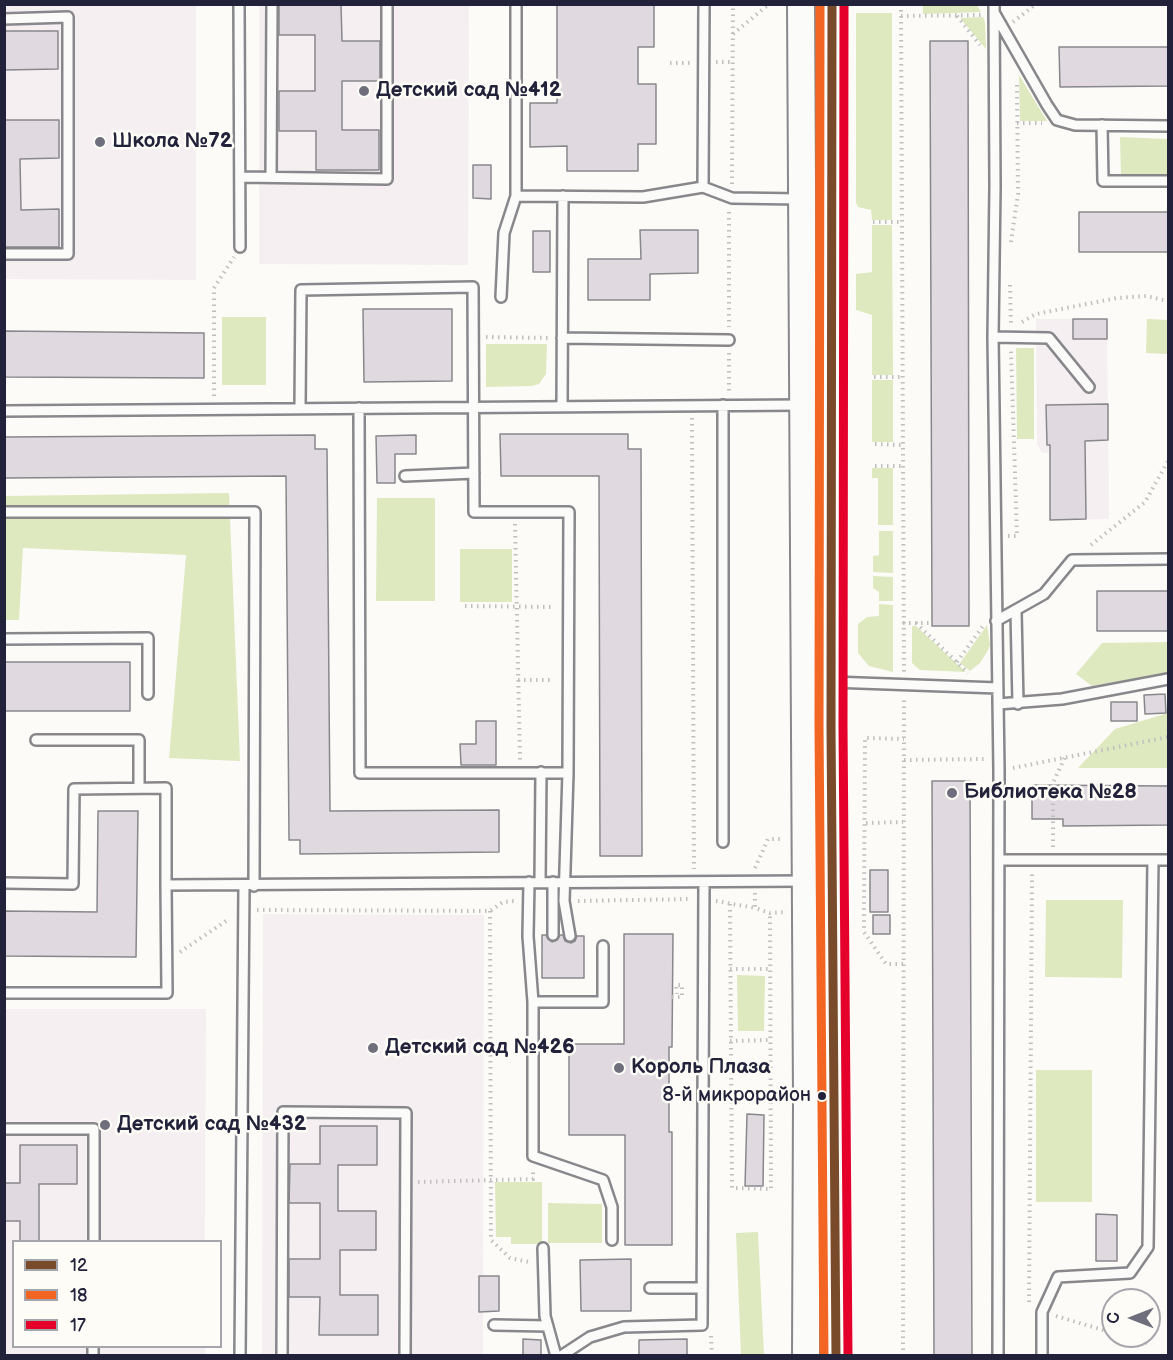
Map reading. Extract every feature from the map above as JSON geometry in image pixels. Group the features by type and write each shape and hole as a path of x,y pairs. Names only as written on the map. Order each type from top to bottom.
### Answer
{"main road":[{"path":"801,4 807,1041 806,1356"},
{"path":"832,4 831,726 836,1356"},
{"path":"802,45 804,34 808,30 813,29 821,34 823,68 832,94"},
{"path":"803,530 811,519 816,520 819,525 821,683 831,726"},
{"path":"805,881 833,880"},
{"path":"807,1041 816,1071 818,1151 824,1157 828,1157 835,1144"}],"lane":[{"path":"239,4 240,247"},
{"path":"271,177 272,4"},
{"path":"240,177 387,179 387,4"},
{"path":"501,297 504,233 516,196 516,4"},
{"path":"703,187 704,4"},
{"path":"994,10 1017,54 1057,120 1075,125 1168,126"},
{"path":"994,10 993,337 999,759 998,1356"},
{"path":"4,19 68,16 68,254 4,254"},
{"path":"1102,125 1103,181 1168,182"},
{"path":"516,196 643,197 703,187 732,198 801,199"},
{"path":"562,407 563,196"},
{"path":"300,408 301,290 472,287 474,512 568,512 568,772 564,901 570,936"},
{"path":"993,337 1049,338 1089,387"},
{"path":"562,338 729,340"},
{"path":"723,405 723,842"},
{"path":"4,411 802,405"},
{"path":"359,408 360,773 568,772"},
{"path":"405,476 474,473"},
{"path":"4,512 255,512 254,886"},
{"path":"996,621 1044,594 1072,560 1168,559"},
{"path":"1016,611 1018,704"},
{"path":"4,639 148,638 148,694"},
{"path":"998,705 1062,699 1168,679"},
{"path":"832,682 998,688"},
{"path":"36,740 139,740 139,788"},
{"path":"540,882 541,772"},
{"path":"4,883 73,884 74,789 166,788 167,993 4,993"},
{"path":"999,860 1168,860"},
{"path":"1042,1356 1042,1312 1058,1277 1130,1274 1148,1247 1153,860"},
{"path":"166,885 805,881"},
{"path":"529,882 528,936 533,1002 533,1156 603,1179 612,1207 612,1240"},
{"path":"553,882 553,935"},
{"path":"543,1248 544,1316 558,1356 591,1337 624,1327 702,1325 704,899 699,882"},
{"path":"240,1356 244,886"},
{"path":"533,1002 603,1002 603,946"},
{"path":"282,1356 283,1112 406,1113 405,1356"},
{"path":"4,1129 94,1129 94,1240"},
{"path":"650,1288 702,1288"},
{"path":"494,1325 548,1326"}],"path":[{"path":"733,34 769,4"},
{"path":"1004,30 1036,4"},
{"path":"901,16 956,15 994,10"},
{"path":"956,15 994,62"},
{"path":"1009,249 1018,194 1017,54"},
{"path":"1017,123 1049,123 1057,120"},
{"path":"873,222 902,222"},
{"path":"214,409 214,288 240,247"},
{"path":"1010,279 1011,328 1036,314 1117,298 1146,296 1168,301"},
{"path":"473,336 562,338"},
{"path":"995,536 1017,536 1010,337"},
{"path":"874,376 902,376"},
{"path":"692,405 699,882"},
{"path":"875,444 903,445"},
{"path":"1072,560 1145,502 1168,461"},
{"path":"875,466 903,466"},
{"path":"514,512 520,772"},
{"path":"465,606 568,607"},
{"path":"957,662 987,621 996,621"},
{"path":"903,623 929,623"},
{"path":"916,623 984,687"},
{"path":"519,680 568,680"},
{"path":"999,771 1168,737"},
{"path":"903,964 886,964 864,932 865,738 904,739"},
{"path":"1054,860 1053,783 1065,758"},
{"path":"904,760 999,759"},
{"path":"866,823 903,822"},
{"path":"1032,860 1029,1303 1042,1312 1101,1329"},
{"path":"564,901 704,899 755,909"},
{"path":"167,960 244,909 490,911 503,902 529,901"},
{"path":"730,904 732,1188 771,1189 770,913"},
{"path":"490,911 491,1240 510,1258 543,1266"},
{"path":"730,969 771,969"},
{"path":"672,998 682,998 682,985 676,985 677,994"},
{"path":"730,1041 771,1040"},
{"path":"405,1182 483,1182 491,1179 533,1179 533,1156"}],"shaded area":[{"name":"Школа №72","path":"5,5 196,5 196,280 5,279"},
{"name":"Детский сад №412","path":"259,5 469,5 468,265 259,264"},
{"path":"1036,319 1107,319 1109,519 1050,520 1050,453 1042,453 1037,444"},
{"name":"Детский сад №426","path":"263,914 484,915 483,1355 262,1356"},
{"name":"Детский сад №432","path":"5,1009 206,1009 205,1240 12,1240 12,1348 205,1348 205,1355 5,1356"}],"green space":[{"path":"923,5 977,5 981,12 923,14"},
{"path":"856,13 892,13 892,220 872,220 871,210 858,207 856,203"},
{"path":"983,17 985,23 986,49 960,18"},
{"path":"1019,75 1047,121 1020,121"},
{"path":"1120,137 1168,139 1168,176 1121,175"},
{"path":"872,225 892,225 893,375 872,375 872,315 856,310 856,274 872,272"},
{"path":"222,317 266,317 266,385 222,385"},
{"path":"1147,319 1168,320 1168,354 1146,353"},
{"path":"486,344 547,344 546,374 539,384 532,386 486,387"},
{"path":"1016,348 1034,348 1034,439 1017,439"},
{"path":"872,380 893,380 893,442 872,442"},
{"path":"872,468 893,468 893,525 878,525 878,478 872,478"},
{"path":"229,493 240,761 169,758 186,555 23,548 19,620 5,620 4,496"},
{"path":"377,498 435,498 435,601 376,601"},
{"path":"879,531 893,531 893,573 873,572 873,556 879,555"},
{"path":"460,549 512,549 512,602 460,602"},
{"path":"873,576 893,577 893,601 879,601 879,592 873,588"},
{"path":"879,604 893,605 893,672 869,666 858,653 858,624 867,617 879,616"},
{"path":"987,625 990,645 980,663 970,671 960,663"},
{"path":"912,626 916,626 966,672 920,670 912,663"},
{"path":"1168,642 1168,682 1163,674 1092,686 1076,674 1102,643"},
{"path":"1168,713 1168,768 1078,768 1115,729"},
{"path":"1046,900 1123,900 1122,978 1045,977"},
{"path":"737,975 765,976 764,1031 738,1031"},
{"path":"1036,1070 1092,1070 1092,1202 1036,1202"},
{"path":"495,1182 542,1182 542,1244 511,1244 511,1237 496,1237"},
{"path":"548,1203 602,1204 602,1243 548,1243"},
{"path":"758,1232 764,1355 741,1355 736,1233"}],"building":[{"path":"279,4 341,4 342,41 380,41 380,81 342,81 342,130 379,130 379,170 316,170 316,131 279,131 279,91 315,91 315,35 279,35"},
{"path":"557,4 654,4 654,47 638,47 638,84 656,84 656,144 638,144 638,171 567,171 567,146 530,147 530,103 557,103"},
{"path":"4,31 58,31 58,69 4,70"},
{"path":"930,41 968,41 969,626 932,626"},
{"path":"1059,47 1168,47 1168,86 1060,87"},
{"path":"4,120 59,120 59,158 20,159 21,210 59,209 59,247 4,247"},
{"path":"473,165 491,165 491,199 473,198"},
{"path":"1079,212 1168,212 1168,252 1079,252"},
{"path":"640,230 698,230 698,273 650,274 650,300 588,300 588,259 641,259"},
{"path":"533,231 550,231 550,272 533,272"},
{"path":"363,309 452,309 452,381 364,382"},
{"path":"1073,319 1107,319 1107,339 1073,339"},
{"path":"4,331 204,333 204,378 4,377"},
{"path":"1108,404 1108,440 1085,441 1086,519 1050,520 1050,445 1047,445 1046,405"},
{"path":"500,434 628,434 628,449 641,449 642,856 600,856 599,476 501,476"},
{"path":"315,435 315,449 327,449 330,811 499,810 499,852 300,854 300,840 289,840 286,476 4,478 4,437"},
{"path":"416,435 416,454 395,454 395,483 377,483 376,436"},
{"path":"1097,591 1168,591 1168,631 1097,631"},
{"path":"4,662 130,662 130,711 4,711"},
{"path":"1165,694 1166,713 1145,714 1144,695"},
{"path":"1111,702 1137,702 1137,721 1111,721"},
{"path":"476,721 496,721 496,765 461,765 460,744 476,744"},
{"path":"932,781 970,781 972,1356 934,1356"},
{"path":"1032,785 1168,786 1168,825 1063,826 1063,819 1032,819"},
{"path":"98,811 138,811 136,957 4,956 4,911 97,912"},
{"path":"870,870 888,870 888,912 870,912"},
{"path":"873,915 890,915 890,934 873,934"},
{"name":"Король Плаза","path":"624,934 673,934 672,1047 669,1047 672,1245 625,1245 625,1135 569,1135 569,1044 624,1044"},
{"path":"542,935 546,935 552,942 563,935 565,941 571,943 577,936 584,936 584,978 542,978"},
{"path":"747,1114 764,1115 763,1186 745,1186"},
{"path":"320,1126 377,1126 377,1165 338,1165 338,1211 376,1211 376,1250 340,1250 340,1295 378,1295 378,1335 319,1335 320,1297 289,1297 289,1259 320,1259 320,1203 289,1203 290,1164 320,1164"},
{"path":"20,1145 77,1145 77,1184 39,1184 39,1240 20,1240 20,1221 4,1221 4,1183 20,1183"},
{"path":"1096,1214 1117,1215 1117,1261 1096,1261"},
{"path":"631,1259 631,1311 581,1311 580,1260"},
{"path":"479,1276 499,1276 499,1311 479,1312"},
{"path":"523,1339 541,1340 541,1356 523,1356"},
{"path":"687,1339 687,1356 639,1356 639,1340"}],"transit line":[{"name":"18","path":"820,4 819,726 824,1356"},
{"name":"12","path":"832,4 831,726 836,1356"},
{"name":"17","path":"844,4 843,726 848,1356"}],"place":[{"name":"Детский сад №412","path":"364,91"},
{"name":"Школа №72","path":"100,142"},
{"name":"Библиотека №28","path":"952,793"},
{"name":"Детский сад №426","path":"373,1048"},
{"name":"Король Плаза","path":"619,1068"},
{"name":"8-й микрорайон","path":"822,1096"},
{"name":"Детский сад №432","path":"105,1125"}]}
